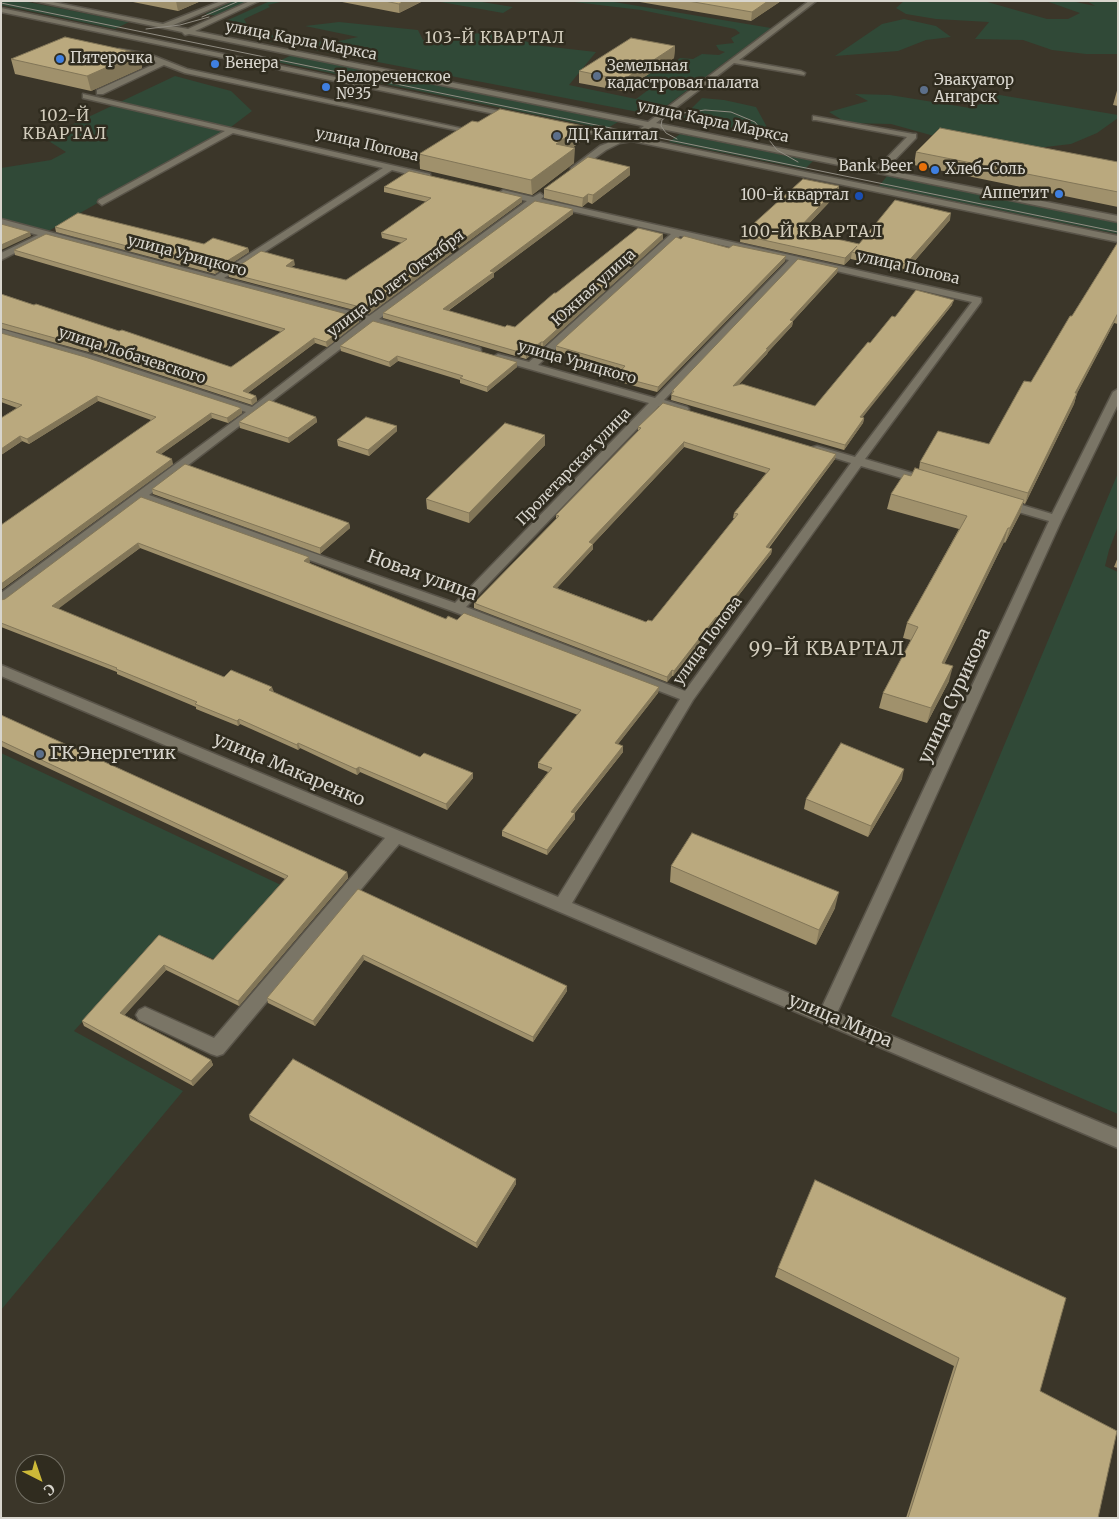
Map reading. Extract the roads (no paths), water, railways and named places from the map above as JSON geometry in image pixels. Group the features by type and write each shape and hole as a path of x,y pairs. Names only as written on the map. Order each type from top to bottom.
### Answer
{"street":[{"name":"улица Карла Маркса","path":"37,1 1118,219"},
{"path":"139,37 228,1"},
{"path":"146,56 188,32 256,1"},
{"path":"565,177 602,148 618,141 632,139 813,1"},
{"name":"улица Карла Маркса","path":"1,10 162,42 174,40 357,83 525,118"},
{"path":"113,50 146,56 185,71 478,133 486,128"},
{"path":"732,61 801,73"},
{"path":"100,92 163,63"},
{"path":"324,100 357,83"},
{"name":"улица Попова","path":"86,96 439,178"},
{"path":"494,122 506,114"},
{"path":"816,118 913,136 880,170"},
{"name":"улица Карла Маркса","path":"552,123 1118,238"},
{"path":"102,202 231,131"},
{"path":"216,279 391,168"},
{"name":"улица 40 лет Октября","path":"1,600 254,411 371,320 549,189"},
{"name":"улица Попова","path":"496,192 978,300 688,697 562,905"},
{"name":"улица Урицкого","path":"1,222 371,320 696,413"},
{"name":"Южная улица","path":"531,366 677,233"},
{"path":"1,257 46,234"},
{"name":"Пролетарская улица","path":"457,608 795,259"},
{"name":"улица Лобачевского","path":"1,332 91,358 254,411"},
{"name":"улица Сурикова","path":"827,1016 1032,574 1056,518 1118,392"},
{"path":"811,447 934,483"},
{"name":"Новая улица","path":"141,496 457,608 688,697"},
{"path":"990,500 1056,518"},
{"name":"улица Макаренко","path":"1,670 562,905"},
{"path":"145,1015 217,1048 397,835"},
{"name":"улица Мира","path":"562,905 1118,1139"}],"tram line":[{"path":"202,17 239,1"},
{"path":"1,3 1118,232"},
{"path":"146,29 180,25 209,17"},
{"path":"677,139 666,133 661,126 662,120 669,115 705,110 731,112 755,122 777,150 798,162"}],"place":[{"name":"Пятерочка","path":"60,59"},
{"name":"Венера","path":"215,64"},
{"name":"Земельная кадастровая палата","path":"597,76"},
{"name":"Белореченское №35","path":"326,87"},
{"name":"Эвакуатор Ангарск","path":"924,90"},
{"name":"ДЦ Капитал","path":"557,136"},
{"name":"Bank Beer","path":"923,167"},
{"name":"Хлеб-Соль","path":"935,170"},
{"name":"Аппетит","path":"1059,194"},
{"name":"100-й квартал","path":"859,196"},
{"name":"ГК Энергетик","path":"40,754"}],"district":[{"name":"103-Й КВАРТАЛ","path":"495,38"},
{"name":"102-Й КВАРТАЛ","path":"65,125"},
{"name":"100-Й КВАРТАЛ","path":"812,232"},
{"name":"99-Й КВАРТАЛ","path":"827,650"}]}
